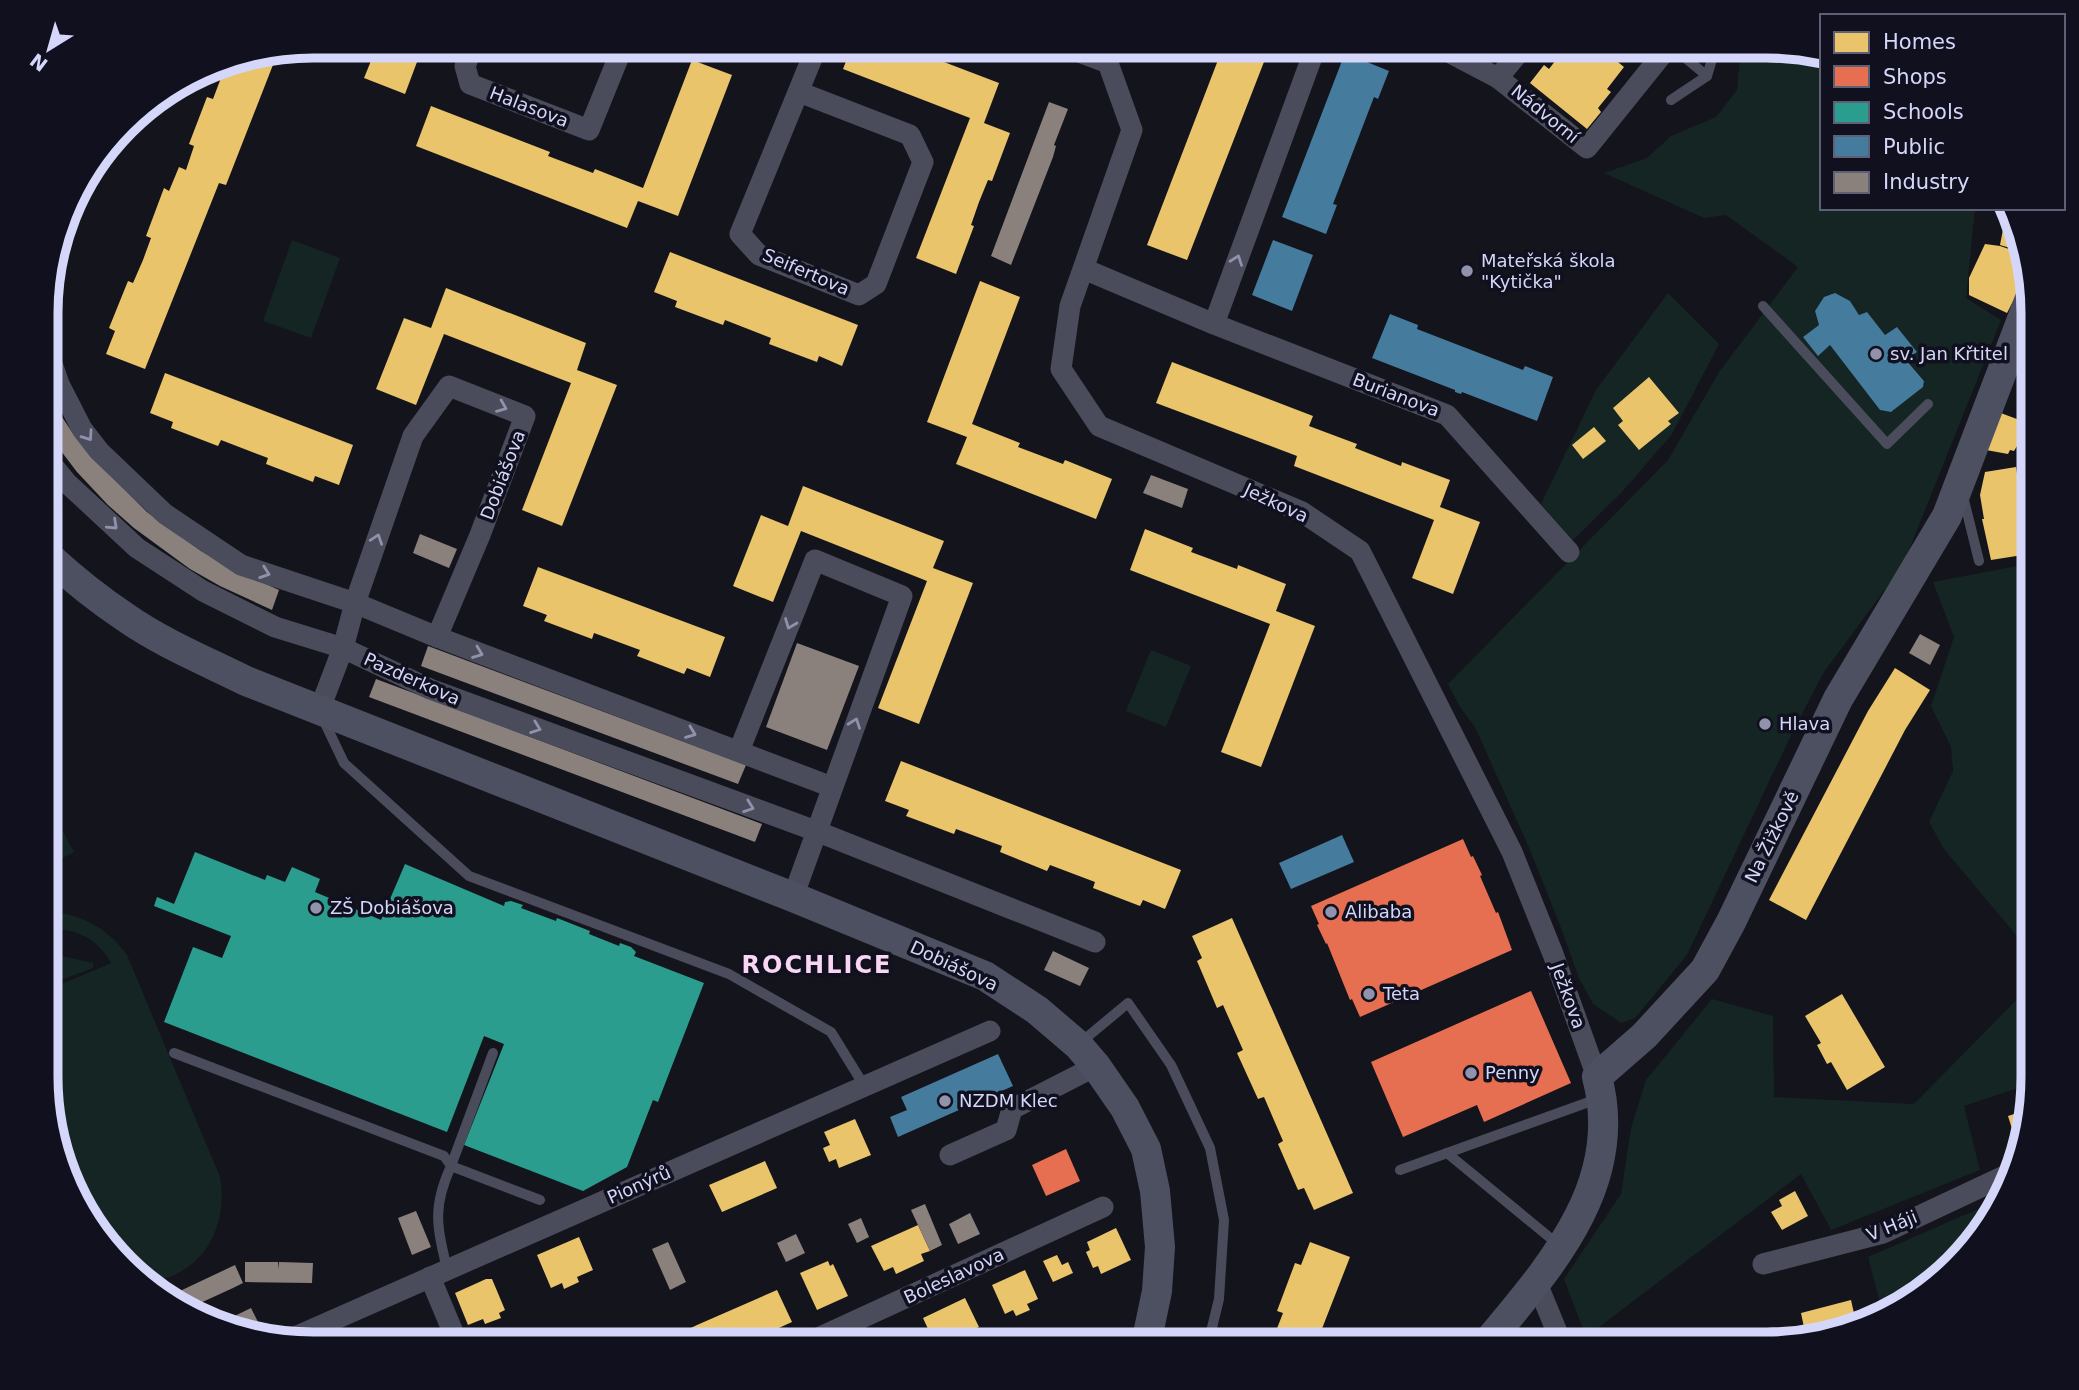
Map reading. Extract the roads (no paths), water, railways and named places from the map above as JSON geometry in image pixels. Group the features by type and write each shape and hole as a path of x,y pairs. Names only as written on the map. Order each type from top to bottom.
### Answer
{"street":[{"name":"Halasova","path":"468,58 465,66 470,84 589,130 618,58"},
{"name":"Seifertova","path":"799,92 910,135 923,162 877,284 859,295 759,255 740,234 812,58"},
{"name":"Ježkova","path":"1095,58 1108,63 1132,130 1070,306 1061,369 1099,426 1303,512 1360,551 1512,852 1553,954 1600,1087"},
{"path":"1214,324 1312,58"},
{"name":"Nádvorní","path":"1460,58 1499,78 1587,148 1660,58"},
{"name":"Nádvorní","path":"1499,78 1509,58"},
{"name":"Burianova","path":"1084,269 1214,324 1447,415 1569,552"},
{"name":"Na Žižkově","path":"1600,1087 1705,970 1738,924 1838,699 1947,516 2021,321"},
{"path":"58,384 82,429 99,451 165,514 241,565 355,603 437,637 832,787"},
{"name":"Dobiášova","path":"320,711 413,436 449,386 526,416 437,637"},
{"name":"Pazderkova","path":"58,472 137,548 203,591 275,627 343,648 430,690 816,831 1096,942"},
{"path":"739,751 815,560 902,596 793,897"},
{"name":"Dobiášova","path":"58,565 127,619 246,681 793,897 985,976 1037,1010 1087,1055 1125,1108 1146,1149 1155,1191 1160,1247 1157,1290 1148,1332"},
{"name":"Pionýrů","path":"306,1332 990,1031"},
{"path":"950,1155 1006,1130 1012,1109 1087,1055"},
{"path":"1496,1332 1562,1248 1592,1189 1605,1129 1600,1087"},
{"name":"V Háji","path":"1763,1264 1883,1233 2001,1178"},
{"name":"Boleslavova","path":"831,1332 1103,1207"},
{"path":"438,1273 454,1332"},
{"path":"1536,1281 1557,1332"}],"lane":[{"name":"Nádvorní","path":"1685,58 1707,76"},
{"path":"1671,100 1707,76 1712,58"},
{"path":"1763,306 1887,444 1928,404"},
{"path":"1960,483 1979,561"},
{"path":"320,711 344,762 469,876 729,974 831,1032 865,1087"},
{"path":"1087,1055 1128,1003 1171,1065 1210,1147 1224,1220 1219,1299 1211,1332"},
{"path":"174,1053 444,1156 451,1166 540,1200"},
{"path":"438,1273 437,1213 442,1187 493,1053"},
{"path":"1400,1170 1447,1153 1600,1087"},
{"path":"1447,1153 1562,1248"}],"place":[{"name":"Mateřská škola \"Kytička\"","path":"1467,271"},
{"name":"sv. Jan Křtitel","path":"1876,354"},
{"name":"Hlava","path":"1765,724"},
{"name":"ZŠ Dobiášova","path":"316,908"},
{"name":"Alibaba","path":"1331,912"},
{"name":"Teta","path":"1369,994"},
{"name":"Penny","path":"1471,1073"},
{"name":"NZDM Klec","path":"945,1101"}],"district":[{"name":"ROCHLICE","path":"817,965"}]}
